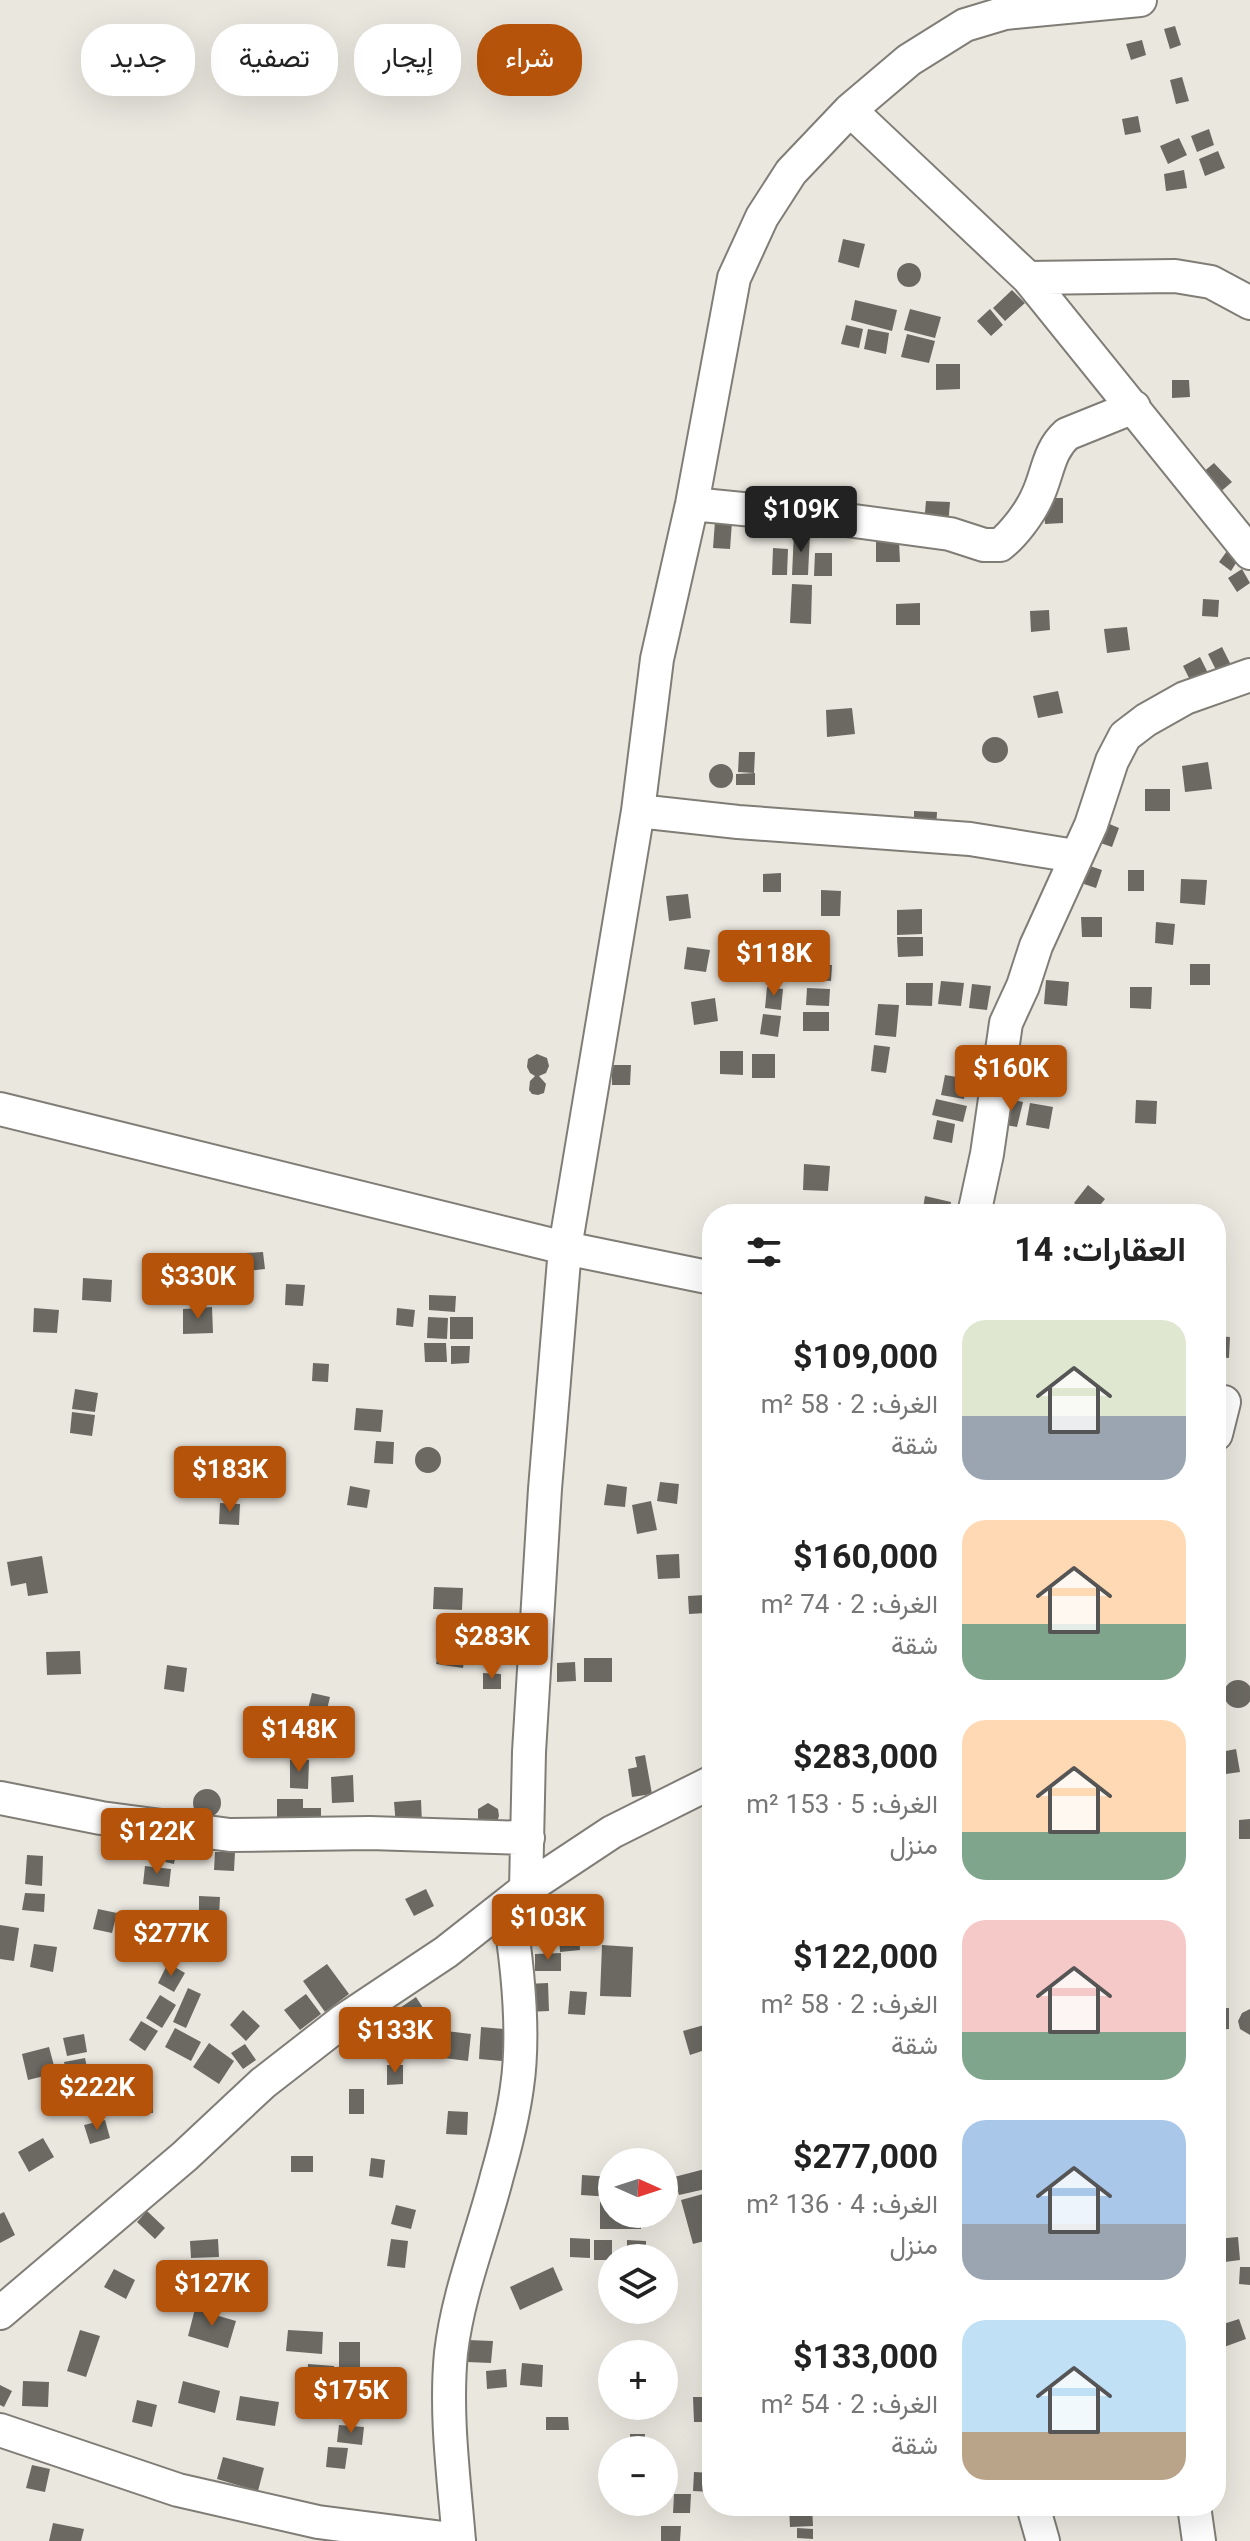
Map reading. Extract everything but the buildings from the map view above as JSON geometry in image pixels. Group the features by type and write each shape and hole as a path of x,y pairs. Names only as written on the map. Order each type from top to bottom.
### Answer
{"street":[{"path":"0,2430 178,2490 318,2522 459,2540 450,2429 451,2355 459,2305 497,2177 517,2086 517,1897 528,1838 529,1752 544,1505 565,1248 638,811 657,659 692,504 734,278 762,217 791,172 850,110 909,60 965,25 1005,13 1140,0"},
{"path":"850,110 1028,278 1250,553"},
{"path":"1028,278 1175,276 1211,282 1250,303"},
{"path":"692,504 832,518 950,534 984,545 1000,545 1036,500 1054,447 1061,439 1134,407"},
{"path":"976,1204 987,1154 1006,1023 1075,856 1091,825 1112,761 1125,736 1185,698 1250,675"},
{"path":"638,811 738,822 970,839 1075,856"},
{"path":"1,1114 565,1248 702,1276"},
{"path":"0,2313 185,2156 263,2083 344,2020 446,1952 517,1897 612,1832 702,1787"},
{"path":"0,1798 101,1818 230,1835 370,1833 528,1838"},
{"path":"1036,2516 1043,2541"},
{"path":"1195,2516 1199,2541"}]}
